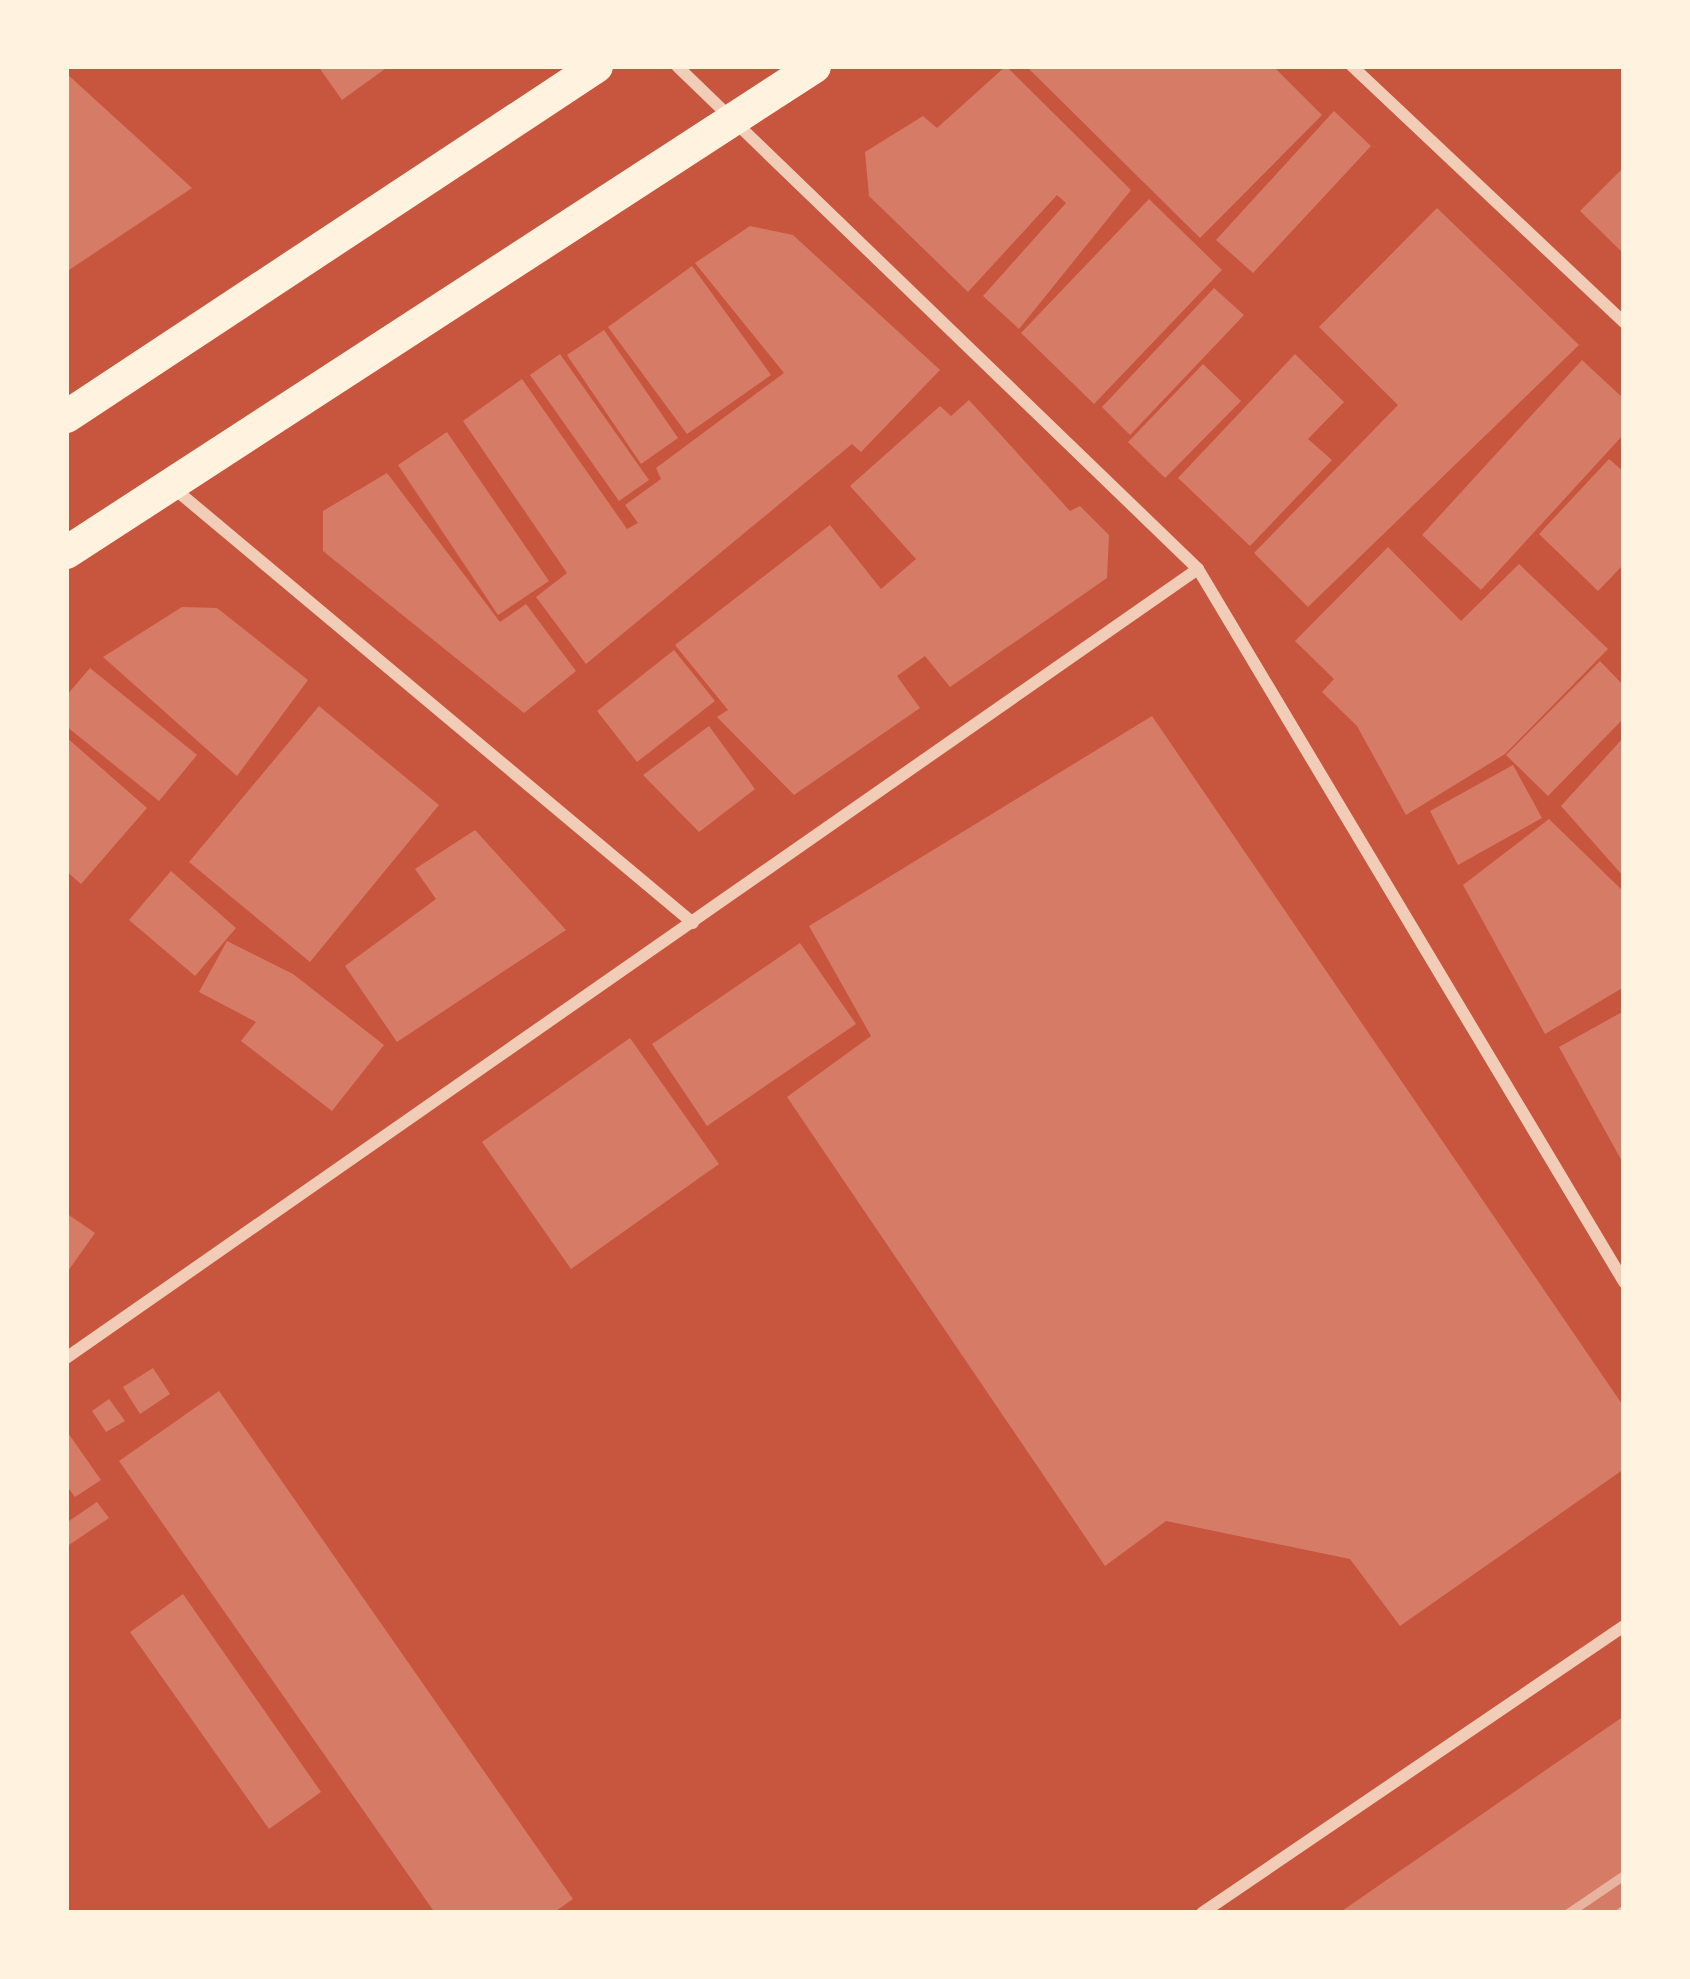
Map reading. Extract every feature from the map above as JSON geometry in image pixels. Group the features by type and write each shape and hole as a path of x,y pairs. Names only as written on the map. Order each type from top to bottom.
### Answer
{"highway":[{"path":"66,416 596,66"},
{"path":"66,552 814,66"}],"street":[{"path":"677,66 1198,569 1624,1282"},
{"path":"1352,66 1624,322"},
{"path":"168,484 693,923"},
{"path":"66,1358 1198,569"},
{"path":"1202,1913 1624,1626"}],"building":[{"path":"318,66 389,66 342,100"},
{"path":"1006,66 1131,190 1019,329 983,296 1066,203 1057,195 968,292 869,196 865,152 923,116 937,128"},
{"path":"1026,66 1273,66 1322,115 1200,238"},
{"path":"66,73 192,188 66,272"},
{"path":"1334,111 1371,146 1253,273 1216,240"},
{"path":"1624,167 1624,254 1580,211"},
{"path":"1149,199 1222,270 1094,404 1021,333"},
{"path":"1437,208 1579,345 1308,607 1254,553 1398,405 1319,327"},
{"path":"750,226 793,235 940,370 861,452 852,444 586,664 536,597 567,573 463,421 522,379 627,529 638,523 625,505 661,479 656,468 784,373 695,263"},
{"path":"692,266 771,375 687,434 608,327"},
{"path":"1214,288 1244,315 1130,435 1102,407"},
{"path":"604,330 678,438 641,464 567,355"},
{"path":"560,354 649,480 619,501 530,375"},
{"path":"1295,354 1344,402 1308,439 1332,460 1250,546 1178,478"},
{"path":"1582,360 1624,399 1624,434 1481,590 1422,535"},
{"path":"1203,364 1241,401 1165,478 1128,442"},
{"path":"969,400 1070,511 1080,506 1109,535 1107,578 950,687 925,656 897,676 920,708 794,795 717,717 728,710 675,645 830,525 881,589 916,559 850,486 940,406 951,416"},
{"path":"447,432 549,581 498,615 398,465"},
{"path":"1609,459 1624,472 1624,564 1598,591 1539,534"},
{"path":"387,473 500,622 526,604 576,671 524,713 323,551 323,511"},
{"path":"1388,547 1461,621 1519,564 1608,649 1505,754 1406,815 1357,726 1322,692 1334,679 1295,641"},
{"path":"182,607 217,608 308,680 237,776 103,657"},
{"path":"674,650 715,701 637,762 597,711"},
{"path":"1600,661 1624,686 1624,718 1548,796 1506,755"},
{"path":"90,668 197,755 159,801 66,726 66,696"},
{"path":"319,706 439,805 310,962 189,862"},
{"path":"1152,716 1624,1407 1624,1469 1400,1626 1350,1559 1166,1521 1105,1566 787,1097 871,1036 809,926"},
{"path":"709,726 755,789 699,832 643,775"},
{"path":"66,737 147,808 81,884 66,871"},
{"path":"1624,737 1624,877 1561,806"},
{"path":"1513,765 1542,818 1458,865 1430,811"},
{"path":"1549,819 1624,892 1624,987 1545,1034 1463,885"},
{"path":"475,830 566,930 397,1042 345,966 436,899 415,869"},
{"path":"171,871 236,928 195,976 129,920"},
{"path":"227,941 293,974 384,1045 332,1111 241,1041 256,1022 199,992"},
{"path":"800,943 856,1024 707,1126 652,1044"},
{"path":"1624,1011 1624,1165 1559,1047"},
{"path":"630,1038 719,1164 571,1269 482,1142"},
{"path":"66,1213 95,1233 66,1274"},
{"path":"153,1368 170,1394 140,1414 123,1387"},
{"path":"219,1391 573,1899 553,1913 435,1913 119,1461"},
{"path":"109,1399 125,1421 106,1432 92,1411"},
{"path":"66,1430 101,1480 75,1497 66,1485"},
{"path":"97,1502 109,1518 66,1547 66,1523"},
{"path":"183,1594 321,1792 269,1829 130,1632"},
{"path":"1624,1716 1624,1913 1339,1913"}],"railway":[{"path":"1568,1913 1624,1875"},
{"path":"1619,1913 1624,1909"}]}
